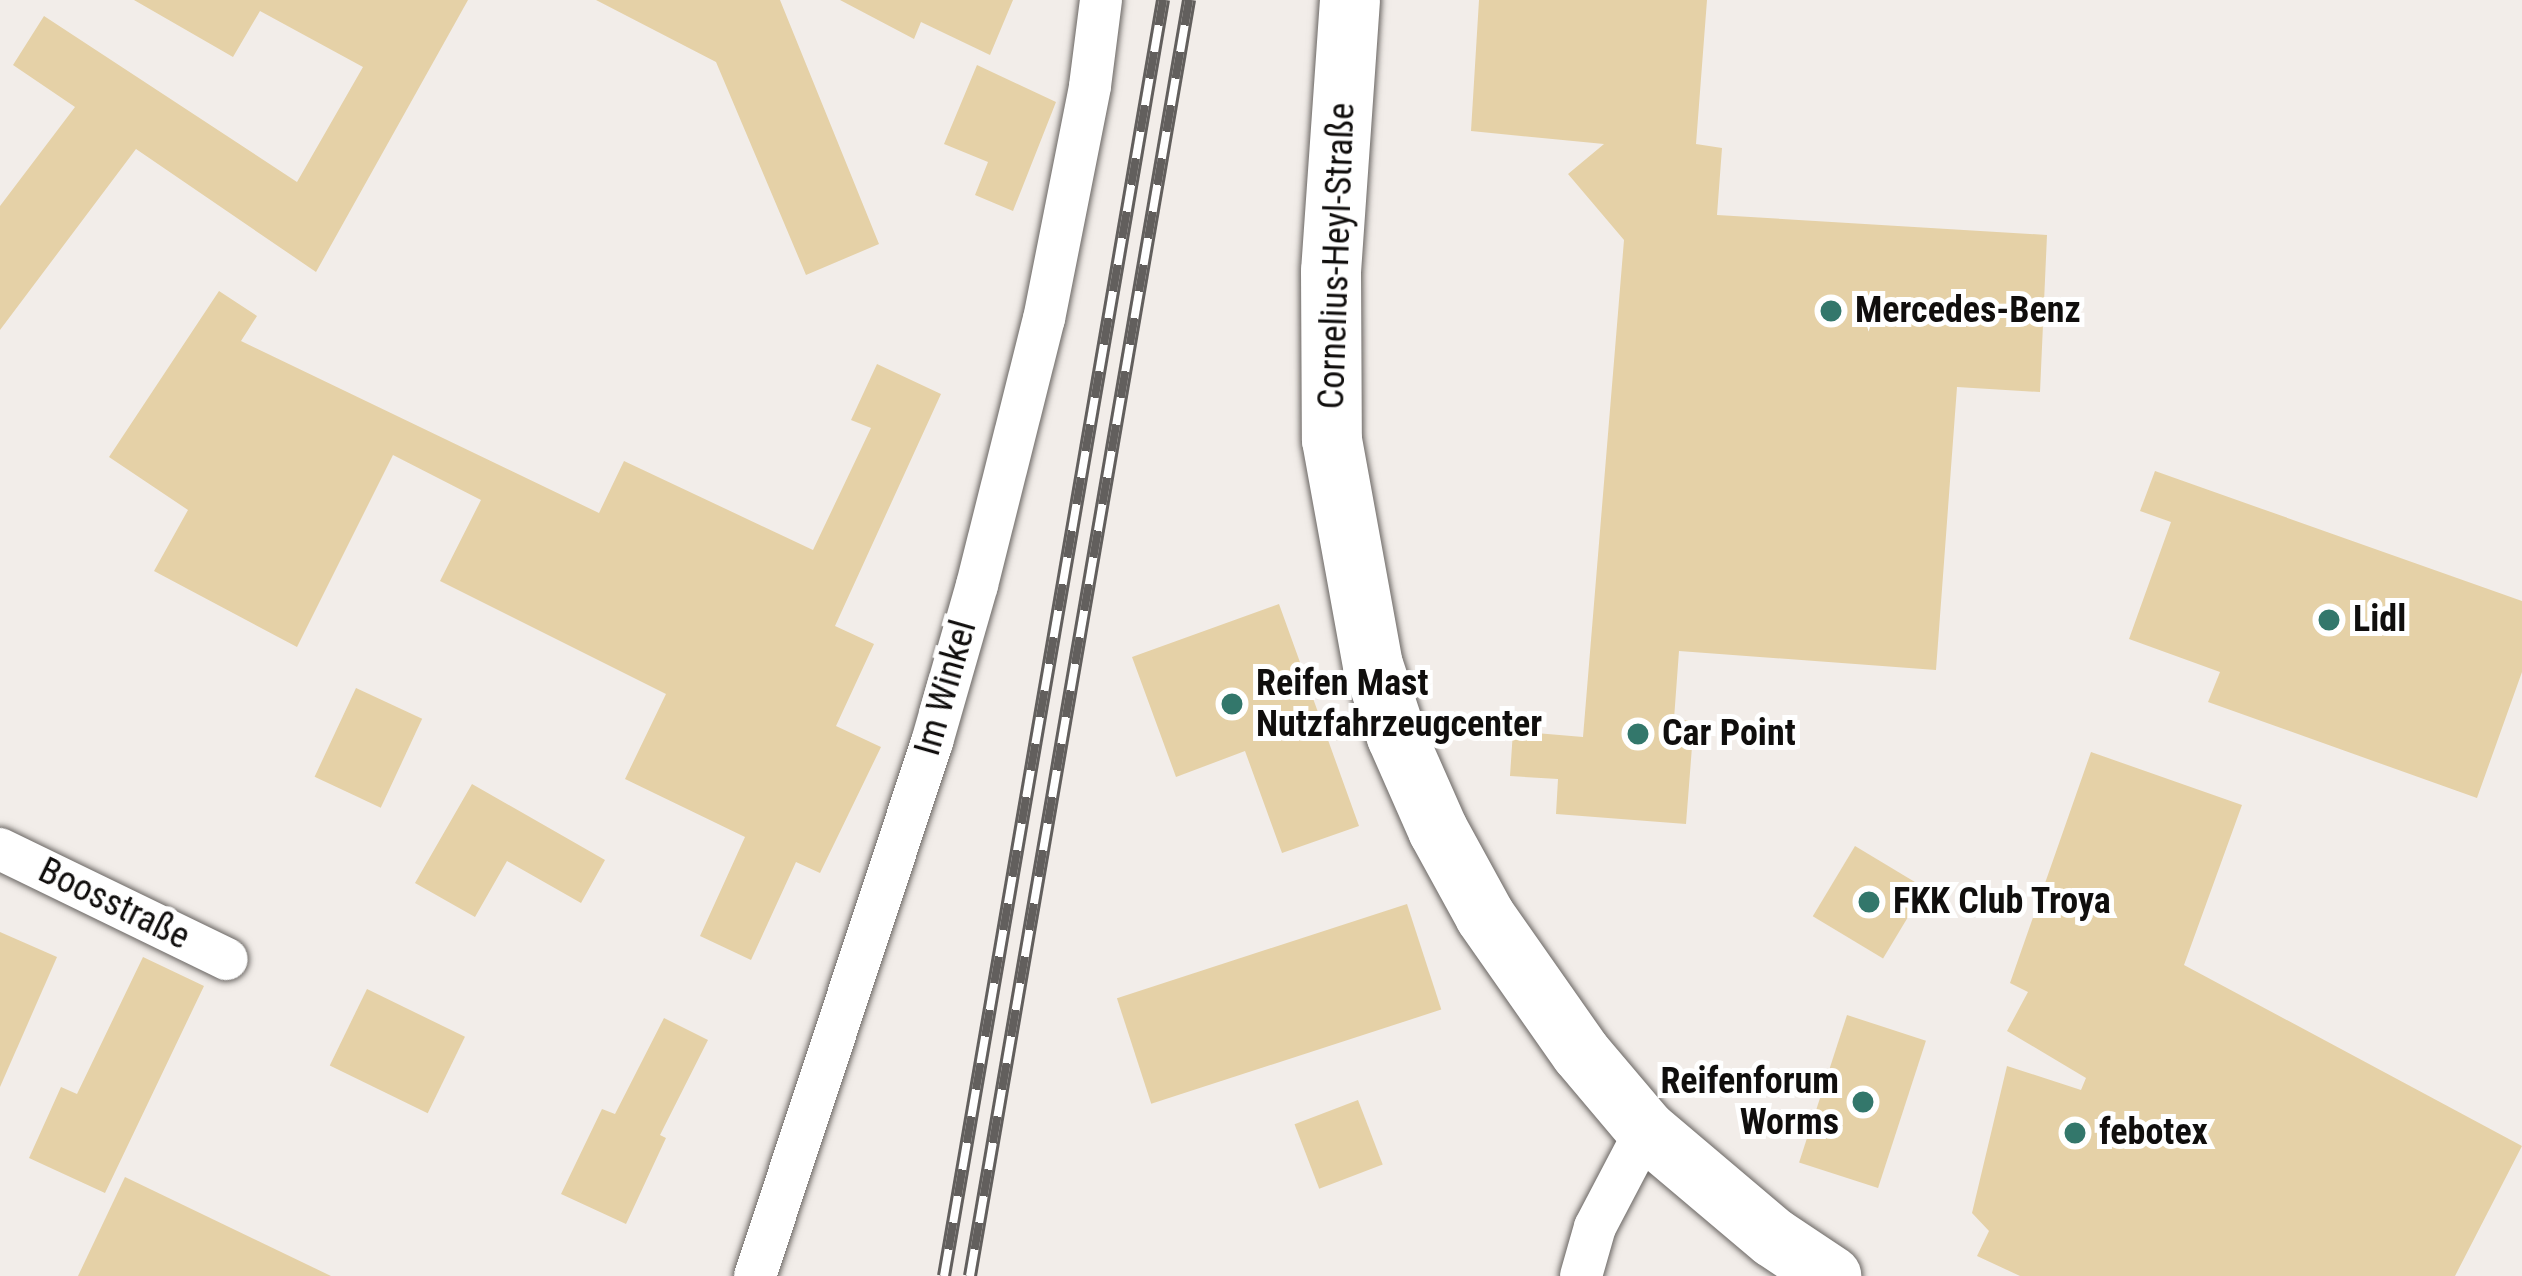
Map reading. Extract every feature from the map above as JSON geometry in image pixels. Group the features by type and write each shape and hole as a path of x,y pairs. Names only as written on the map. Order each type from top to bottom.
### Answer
{"main road":[{"name":"Cornelius-Heyl-Straße","path":"1350,0 1328,351 1332,440 1373,664 1421,793 1485,916 1581,1053 1646,1130 1774,1238 1831,1276"}],"street":[{"name":"Im Winkel","path":"755,1276 932,742 977,585 1044,320 1090,86 1101,0"},
{"name":"Boosstraße","path":"0,849 227,959"},
{"path":"1581,1276 1594,1227 1646,1130"}],"building":[{"path":"134,0 468,0 316,272 136,149 0,330 0,206 75,107 13,65 44,16 297,182 363,67 260,11 233,57"},
{"path":"596,0 780,0 879,244 806,275 716,62"},
{"path":"840,0 1013,0 990,55 921,22 914,39"},
{"name":"Mercedes-Benz","path":"1479,0 1707,0 1696,144 1722,148 1717,215 2047,235 2040,392 1957,387 1936,670 1679,651 1674,719 1694,721 1686,824 1556,814 1558,779 1510,776 1513,731 1583,737 1624,240 1568,174 1604,144 1471,131"},
{"path":"977,65 1056,102 1013,211 975,195 988,162 944,144"},
{"path":"219,291 257,316 241,341 599,513 624,461 813,550 871,428 851,420 877,364 941,394 835,626 874,644 836,726 881,747 820,873 796,862 751,960 700,936 745,837 625,779 666,694 440,581 481,500 393,455 297,647 154,571 188,510 109,457"},
{"name":"Lidl","path":"2155,471 2522,601 2522,672 2477,798 2208,702 2220,672 2129,639 2171,522 2140,511"},
{"name":"Reifen Mast Nutzfahrzeugcenter","path":"1279,604 1359,826 1282,853 1245,751 1176,777 1132,657"},
{"path":"356,688 422,719 381,808 315,777"},
{"path":"2091,752 2242,805 2184,965 2522,1146 2455,1276 2020,1276 1977,1256 1989,1231 1972,1213 2007,1066 2081,1090 2086,1078 2007,1031 2028,992 2010,983"},
{"path":"472,784 605,860 581,903 507,861 475,917 415,883"},
{"name":"FKK Club Troya","path":"1855,846 1925,888 1883,959 1813,916"},
{"path":"1407,904 1441,1010 1151,1104 1117,998"},
{"path":"0,932 57,957 0,1087"},
{"path":"143,957 204,986 105,1193 29,1158 61,1087 77,1094"},
{"path":"367,989 465,1037 428,1113 330,1065"},
{"name":"Reifenforum Worms","path":"1847,1015 1926,1041 1878,1188 1799,1162"},
{"path":"664,1018 708,1040 660,1135 666,1138 626,1224 561,1194 602,1109 615,1114"},
{"path":"1358,1100 1383,1164 1319,1189 1295,1124"},
{"path":"125,1177 331,1276 78,1276"}],"railway":[{"path":"944,1276 1163,0"},
{"path":"970,1276 1189,0"}],"place":[{"name":"Mercedes-Benz","path":"1831,311"},
{"name":"Lidl","path":"2329,620"},
{"name":"Reifen Mast Nutzfahrzeugcenter","path":"1232,704"},
{"name":"Car Point","path":"1638,734"},
{"name":"FKK Club Troya","path":"1869,902"},
{"name":"Reifenforum Worms","path":"1863,1102"},
{"name":"febotex","path":"2075,1133"}]}
